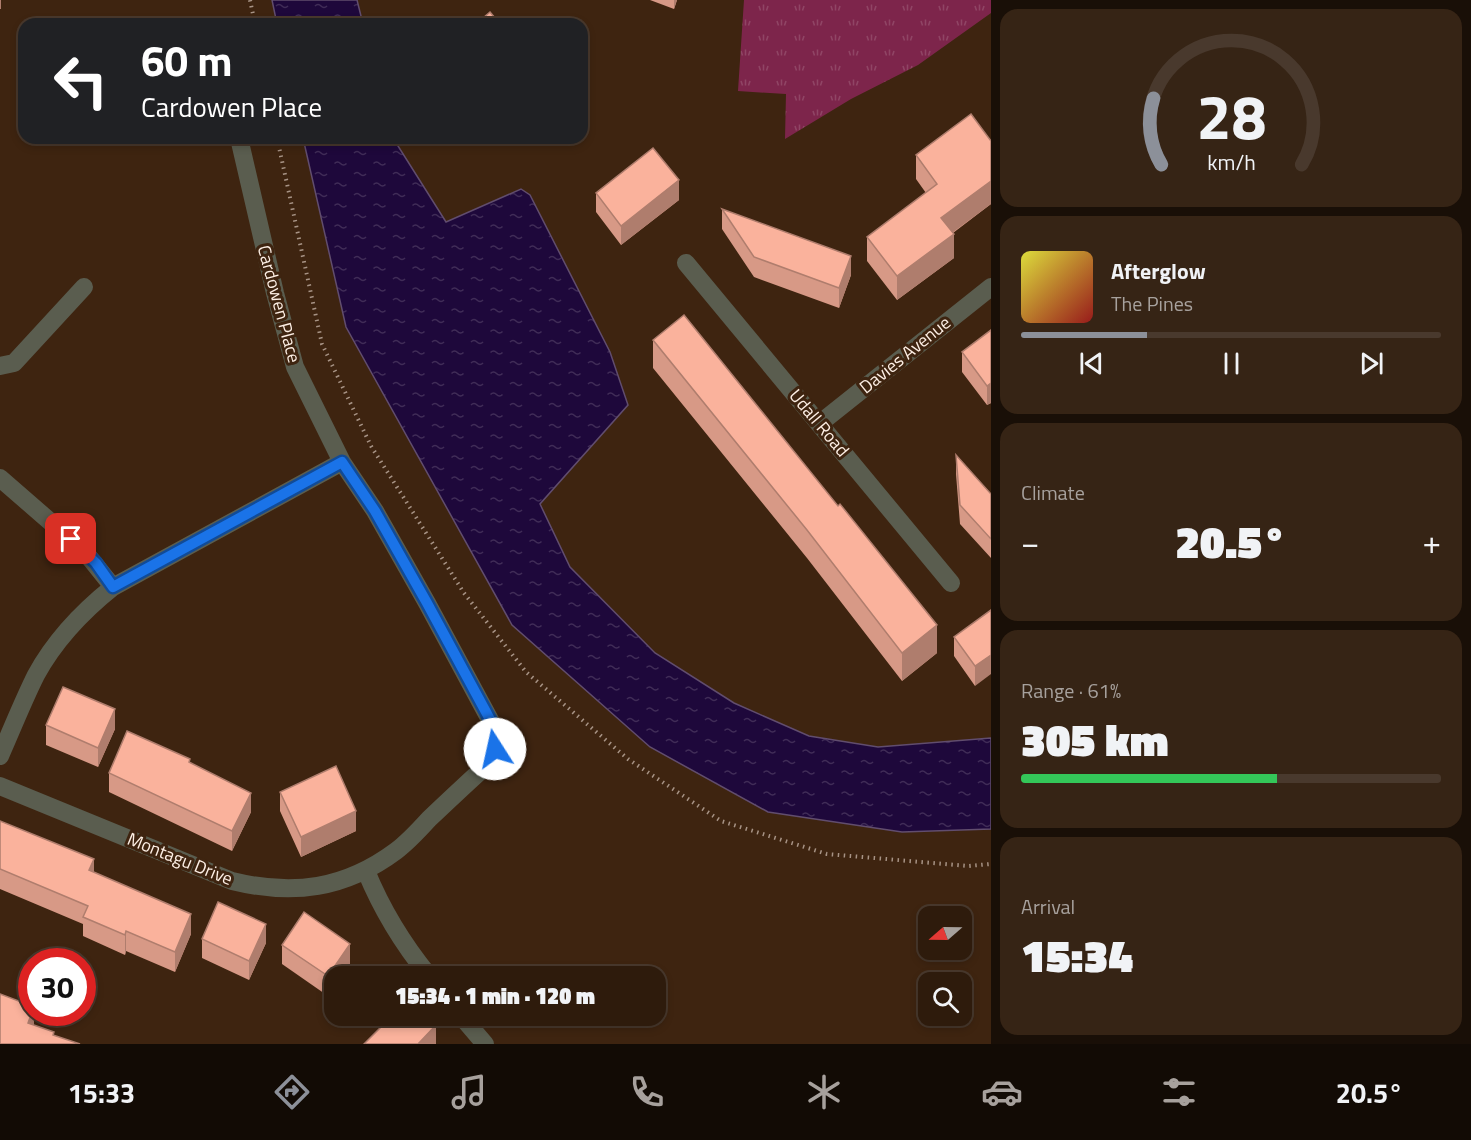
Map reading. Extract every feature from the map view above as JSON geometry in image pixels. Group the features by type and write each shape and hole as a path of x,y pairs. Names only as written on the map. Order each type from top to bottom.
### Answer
{"street":[{"name":"Cardowen Place","path":"240,144 275,293 295,367 342,462 375,511 496,731 495,749 486,766 439,810"},
{"name":"Udall Road","path":"687,263 951,583"},
{"name":"Davies Avenue","path":"819,424 991,286"},
{"path":"0,366 14,363 84,287"},
{"path":"0,756 37,674 52,650 91,605 113,587 342,462"},
{"path":"0,478 85,552 113,587"},
{"name":"Montagu Drive","path":"0,786 242,884 261,888 297,890 333,883 366,871 398,850 439,810"},
{"path":"366,871 381,907 396,933 421,966"},
{"path":"470,1026 485,1044"}],"path":[{"path":"250,0 254,18"},
{"path":"278,144 322,344 371,446 464,593 526,672 628,759 721,821 827,854 968,866 991,864"}],"green space":[{"path":"744,0 991,0 991,13 918,65 851,99 785,139 786,94 738,91"}],"water":[{"path":"272,0 357,0 362,18 276,18"},
{"path":"304,144 397,144 446,222 521,189 530,195 610,352 628,405 540,504 570,567 655,653 734,703 809,736 878,747 991,738 991,829 902,832 768,812 650,747 512,625 346,327"}],"building":[{"path":"490,12 495,18 483,18"},
{"path":"971,114 991,141 991,181 941,218 954,234 897,276 867,237 937,184 916,155"},
{"path":"653,148 679,180 621,226 596,193"},
{"path":"722,209 851,256 839,288 754,257"},
{"path":"684,315 937,625 902,653 807,530 653,340"},
{"path":"991,330 991,383 987,386 962,352"},
{"path":"956,455 991,494 991,539 960,505"},
{"path":"991,610 991,655 975,666 954,637"},
{"path":"63,687 115,709 98,748 46,725"},
{"path":"127,731 190,759 189,762 251,793 232,831 109,773"},
{"path":"336,766 356,811 301,837 280,792"},
{"path":"0,821 94,859 89,870 191,914 175,952 126,931 125,935 83,917 88,906 0,869"},
{"path":"218,902 266,924 249,961 202,939"},
{"path":"304,912 350,944 335,966 324,966 324,973 282,945"},
{"path":"0,994 18,1001 18,1026 37,1026 54,1032 53,1035 80,1044 0,1044"},
{"path":"382,1026 435,1026 418,1044 364,1044"}],"route":[{"path":"71,539 96,563 113,587 342,462 375,511 486,712 496,731 495,749"}]}
